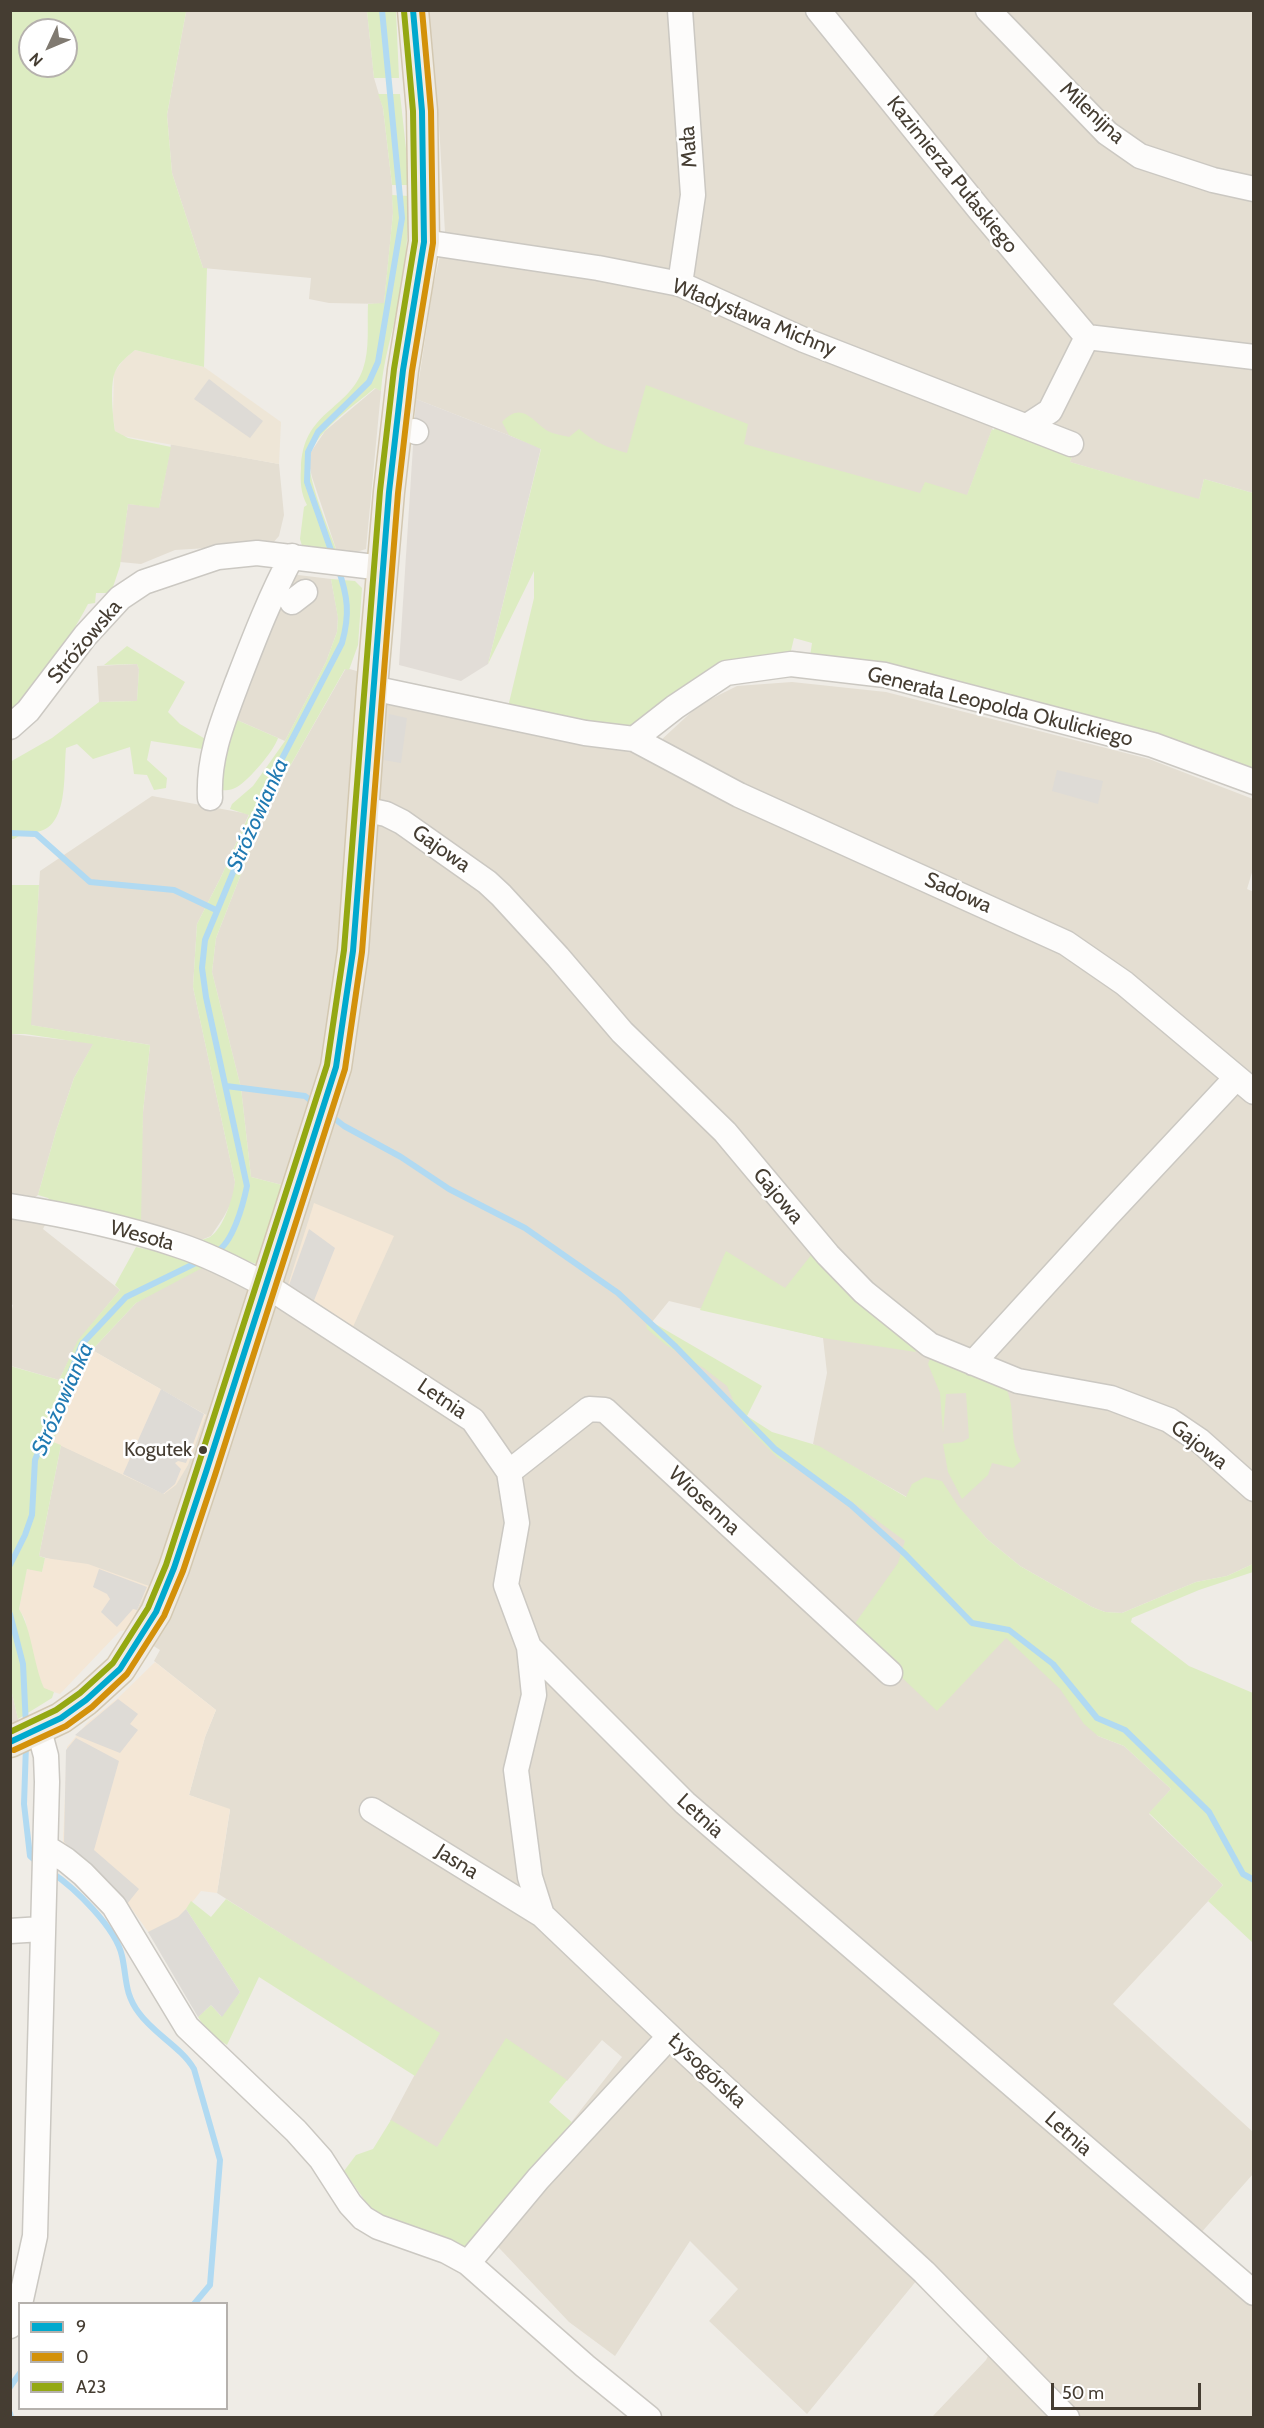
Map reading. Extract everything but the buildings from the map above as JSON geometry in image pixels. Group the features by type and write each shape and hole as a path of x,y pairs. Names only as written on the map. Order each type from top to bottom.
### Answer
{"main road":[{"path":"28,1734 77,1707 120,1669 150,1625 174,1568 336,1067 353,951 372,688 403,370 423,242 422,111 410,87 413,10"}],"street":[{"name":"Mała","path":"680,10 693,195 680,284"},
{"name":"Kazimierza Pułaskiego","path":"818,10 998,232 1088,337"},
{"name":"Milenijna","path":"988,10 1107,133 1140,156 1213,180 1254,189"},
{"name":"Władysława Michny","path":"423,242 598,268 680,284 804,340 1071,444"},
{"path":"1027,426 1050,411 1088,337 1254,357"},
{"name":"Stróżowska","path":"10,727 28,711 85,636 120,598 144,582 218,557 257,553 383,568"},
{"path":"210,798 210,777 216,736 262,616 292,556"},
{"name":"Generała Leopolda Okulickiego","path":"634,739 675,707 726,673 791,664 885,675 1153,745 1254,782"},
{"path":"372,688 585,733 634,739"},
{"name":"Sadowa","path":"634,739 739,795 1066,943 1124,983 1245,1085"},
{"name":"Gajowa","path":"363,809 386,814 402,822 488,882 558,957 622,1032 725,1132 828,1255 864,1292 930,1345 1018,1381 1111,1398 1169,1420 1200,1440 1254,1489"},
{"path":"973,1363 1107,1216 1245,1085"},
{"name":"Wesoła","path":"10,1206 64,1214 179,1245 232,1267 267,1286"},
{"name":"Letnia","path":"267,1286 473,1420 509,1472 517,1523 506,1585 529,1647 685,1803 1254,2293"},
{"name":"Wiosenna","path":"509,1472 589,1408 605,1410 890,1673"},
{"name":"Łysogórska","path":"529,1647 534,1695 516,1770 530,1877 542,1915 669,2037 924,2272 1067,2418"},
{"path":"21,2302 35,2236 42,1929 46,1864 46,1756 28,1734"},
{"name":"Jasna","path":"372,1810 542,1915"},
{"path":"46,1864 66,1860 114,1906 187,2027 296,2131 321,2159 350,2204 363,2218 378,2227 446,2251 468,2263 585,2366 649,2418"},
{"path":"10,1931 42,1929"},
{"path":"468,2263 538,2179 669,2037"},
{"path":"10,2326 18,2309"}],"shaded area":[{"path":"190,10 367,11 374,78 383,108 392,185 393,213 384,304 329,303 309,299 311,278 203,268 172,173 167,115 186,12"},
{"path":"427,11 1253,11 1253,493 1204,479 1199,500 1070,462 1072,456 993,427 967,496 920,494 743,445 627,458 541,448 416,399 433,287 445,233 439,124"},
{"path":"135,350 204,367 281,422 279,464 123,436 115,431 114,373 124,359"},
{"path":"209,379 263,421 250,438 194,399"},
{"path":"376,388 381,391 366,549 350,554 337,552 312,477 309,464 311,452 325,431"},
{"path":"416,399 541,448 488,664 461,681 399,665"},
{"path":"171,444 279,464 284,515 279,536 272,544 175,550 141,564 120,562 128,504 159,507"},
{"path":"282,573 331,579 338,617 337,632 326,662 285,741 221,713"},
{"path":"137,664 139,669 137,701 99,702 97,666"},
{"path":"346,668 647,753 699,705 737,686 792,682 886,692 1149,759 1253,799 1253,869 1247,889 1254,892 1253,1564 1227,1576 1196,1582 1122,1613 1105,1612 1092,1607 1020,1566 987,1539 958,1507 907,1497 813,1444 827,1373 823,1338 669,1301 648,1327 729,1385 745,1422 906,1541 937,1710 1006,1637 1059,1686 1098,1736 1124,1746 1171,1789 1149,1814 1223,1885 1113,2004 1253,2132 1253,2174 1200,2234 1253,2281 1253,2417 932,2417 986,2360 990,2352 917,2280 807,2414 709,2321 738,2289 690,2241 615,2356 569,2322 485,2233 622,2057 602,2040 567,2081 506,2040 437,2148 390,2121 437,2033 217,1893 230,1810 189,1795 205,1737 216,1710 154,1661 160,1650 127,1630 148,1586 39,1556 61,1445 164,1494 206,1415 92,1350 136,1303 206,1265 252,1291 256,1264 286,1186 251,1177 241,1088 212,972 216,938 268,805"},
{"path":"389,714 407,718 401,763 384,760"},
{"path":"1057,770 1103,781 1098,804 1052,791"},
{"path":"152,796 249,814 197,924 193,987 235,1182 233,1200 223,1218 211,1236 196,1242 138,1228 143,1112 150,1045 30,1025 40,871"},
{"path":"11,1034 94,1043 74,1078 38,1195 30,1201 45,1225 43,1229 120,1290 79,1340 59,1380 11,1366 10,1317 13,1305 11,1304"},
{"path":"314,1203 394,1236 352,1329 287,1288"},
{"path":"309,1229 335,1248 313,1303 288,1288"},
{"path":"92,1350 206,1415 188,1465 176,1485 164,1494 53,1442"},
{"path":"161,1389 204,1414 186,1463 178,1461 175,1463 181,1469 175,1484 163,1494 123,1474"},
{"path":"45,1558 88,1564 149,1586 127,1630 120,1631 60,1694 44,1689 36,1670 25,1619 19,1609 27,1568 42,1572"},
{"path":"99,1569 147,1587 137,1610 133,1609 117,1627 101,1612 110,1599 107,1594 93,1587"},
{"path":"155,1662 216,1710 205,1737 189,1795 230,1809 217,1893 201,1891 186,1910 208,2033 149,1933 124,1898 63,1842 67,1747 87,1723 118,1698"},
{"path":"10,1685 20,1727 10,1731"},
{"path":"118,1699 138,1714 130,1724 138,1730 120,1753 75,1735"},
{"path":"76,1738 119,1761 94,1850 139,1889 127,1904 101,1874 64,1842 66,1750"},
{"path":"186,1909 240,1992 222,2017 211,2005 198,2017 148,1932 178,1917"}],"green space":[{"path":"11,11 190,11 186,12 167,115 172,173 203,268 207,268 204,367 135,350 116,370 112,391 115,431 128,438 171,447 159,508 128,504 120,566 111,593 96,593 95,603 88,604 72,633 33,689 11,713"},
{"path":"367,11 396,11 399,78 374,78"},
{"path":"378,94 400,94 410,185 392,185 383,108"},
{"path":"392,195 409,196 408,223 403,279 381,391 375,388 338,418 314,445 309,463 311,474 337,552 303,549 300,539 304,507 307,505 301,483 303,450 317,423 347,394 363,369 367,345 368,304 384,303 393,213"},
{"path":"646,385 748,424 744,444 920,493 925,482 967,495 992,429 994,430 995,427 1072,456 1070,462 1199,499 1204,479 1253,493 1253,775 809,663 812,643 794,638 789,659 631,730 508,707 534,598 534,571 488,664 541,449 509,435 502,422 515,413 525,414 551,432 569,437 579,429 602,444 627,453"},
{"path":"331,579 355,581 362,588 358,645 349,670 345,669 268,805 216,938 212,972 241,1088 251,1177 286,1186 256,1264 196,1242 210,1237 220,1227 230,1204 235,1182 193,987 197,924 249,815 230,809 232,804 253,786 285,741 326,662 337,632 338,618"},
{"path":"127,646 185,682 168,712 180,724 207,740 207,748 151,741 147,760 167,778 166,788 154,790 147,775 134,774 130,747 93,759 77,744 66,748 64,790 57,816 50,826 40,831 25,832 11,839 10,762 52,738 99,702 137,701 139,669 137,664 104,665"},
{"path":"230,717 278,738 276,744 248,778 234,788 222,790 217,789"},
{"path":"10,885 39,885 31,1025 150,1045 143,1112 141,1224 90,1208 82,1212 53,1204 48,1198 38,1195 74,1078 93,1044 11,1034"},
{"path":"136,1247 179,1256 204,1267 136,1303 92,1350 55,1437 53,1442 61,1445 39,1556 45,1558 42,1572 27,1569 19,1609 27,1627 44,1688 54,1692 52,1698 18,1719 10,1685 10,1366 59,1380 78,1340 120,1290 115,1285"},
{"path":"816,1249 907,1333 916,1352 823,1338 700,1310 726,1251 785,1288"},
{"path":"652,1322 762,1386 747,1416 772,1432 819,1446 906,1497 912,1484 925,1477 942,1481 958,1506 987,1539 1020,1566 1092,1607 1105,1612 1122,1613 1196,1582 1227,1576 1253,1564 1253,1572 1199,1590 1132,1618 1131,1622 1189,1666 1253,1693 1253,1943 1208,1901 1223,1885 1149,1813 1171,1789 1124,1746 1098,1736 1084,1724 1060,1689 1006,1638 937,1711 851,1629 898,1563 905,1541 829,1485 778,1458 743,1423 727,1386 705,1369 666,1345 647,1329 646,1324"},
{"path":"931,1356 1003,1383 1008,1392 1014,1442 1021,1461 1013,1468 992,1463 988,1475 962,1499 948,1472 943,1444 962,1442 969,1438 966,1393 946,1394 943,1433 940,1393 928,1364"},
{"path":"226,1899 440,2033 415,2076 259,1977 227,2045 209,2034 198,2017 211,2005 221,2016 240,1992 186,1909 191,1901 211,1917"},
{"path":"506,2038 567,2080 549,2102 575,2125 476,2244 461,2248 372,2211 344,2171 356,2155 373,2149 391,2120 437,2147"}],"waterway":[{"name":"Stróżowianka","path":"333,556 307,482 308,452 318,432 369,382 378,362 402,218 382,10"},
{"name":"Stróżowianka","path":"216,1252 232,1232 247,1186 206,997 202,968 205,940 273,776 342,643 347,606 338,568"},
{"path":"10,833 36,834 90,882 174,890 216,910"},
{"path":"226,1086 305,1096 315,1104"},
{"path":"330,1115 344,1126 401,1157 449,1189 525,1228 618,1293 676,1347 775,1449 851,1505 905,1554 972,1623 1009,1630 1053,1664 1097,1718 1125,1730 1209,1812 1243,1874 1254,1880"},
{"name":"Stróżowianka","path":"10,1565 32,1515 35,1460 82,1344 126,1297 202,1260"},
{"name":"Stróżowianka","path":"10,1614 23,1664 26,1726"},
{"name":"Stróżowianka","path":"26,1745 24,1804 30,1856 38,1863"},
{"name":"Stróżowianka","path":"51,1872 82,1898 112,1933 122,1956 128,1992 134,2006 145,2021 182,2054 194,2069 220,2160 210,2285 196,2302"},
{"name":"Stróżowianka","path":"10,2387 18,2376"},
{"name":"Stróżowianka","path":"10,2413 11,2418"}],"transit line":[{"name":"9","path":"10,1742 61,1718 86,1700 120,1669 156,1612 174,1568 206,1472 336,1067 353,951 389,492 403,370 424,242 422,111 413,10"},
{"name":"0","path":"14,1750 66,1726 92,1707 127,1674 164,1616 183,1571 215,1475 345,1069 362,952 398,493 412,371 433,243 431,111 422,10"},
{"name":"A23","path":"10,1732 56,1710 80,1693 113,1663 148,1608 166,1565 327,1065 344,950 380,491 394,369 415,241 413,111 404,11"}],"place":[{"name":"Kogutek","path":"203,1450"}]}
